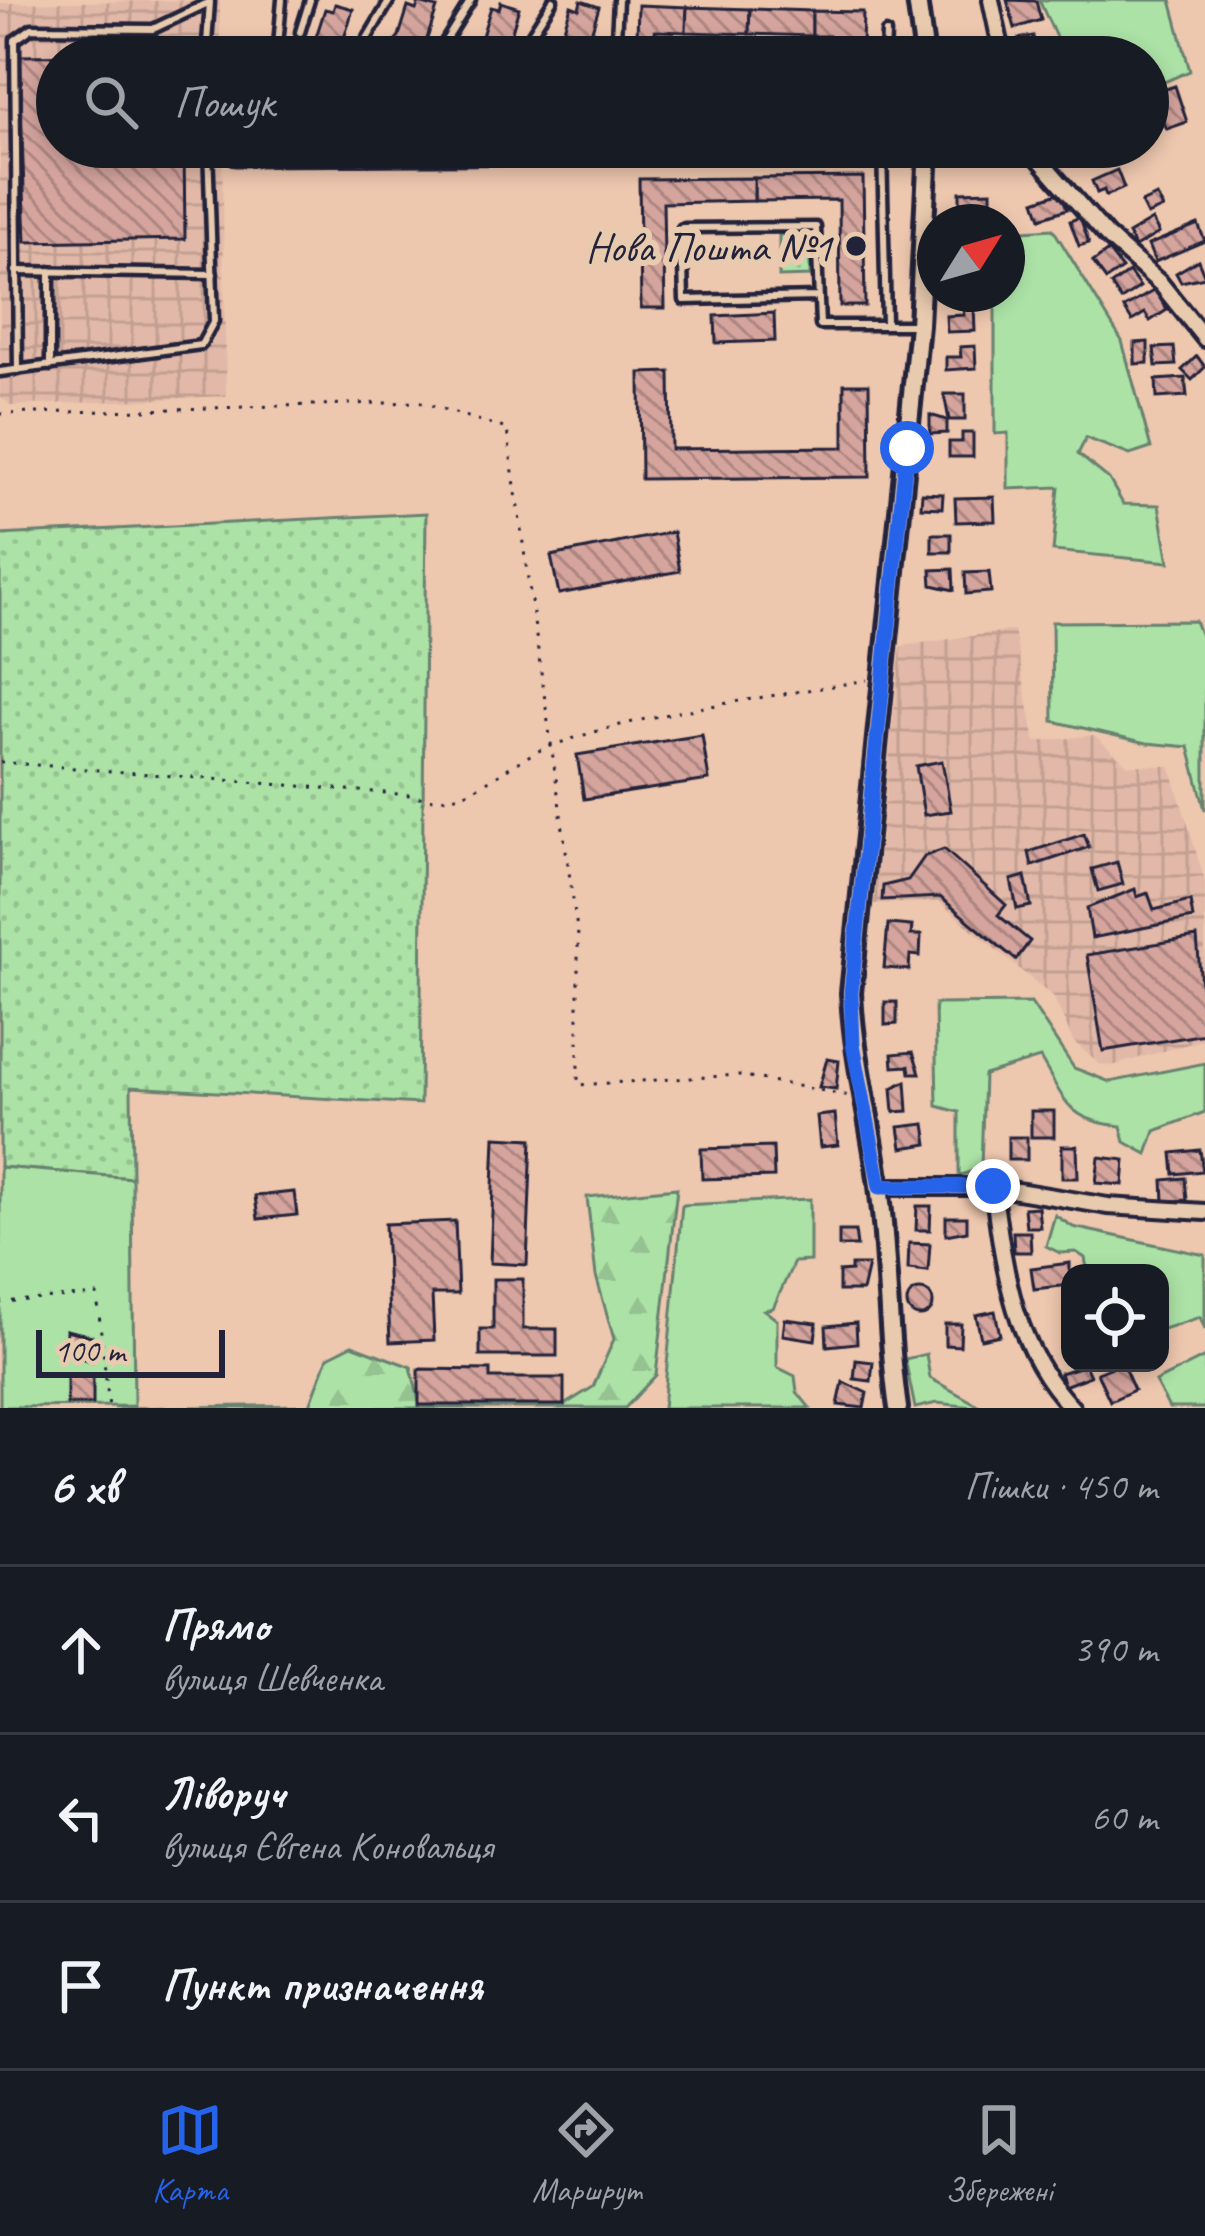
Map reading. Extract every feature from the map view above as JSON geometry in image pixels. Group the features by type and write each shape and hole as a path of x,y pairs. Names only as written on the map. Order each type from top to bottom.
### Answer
{"street":[{"path":"917,0 922,36"},
{"path":"991,0 999,36"},
{"path":"898,1408 886,1329 880,1187 863,1099 851,993 919,326 927,168"},
{"path":"1047,168 1107,236 1161,284 1205,339"},
{"path":"880,1187 993,1186 1108,1207 1205,1212"},
{"path":"993,1186 1002,1256 1032,1360 1072,1408"}],"lane":[{"path":"279,36 282,0"},
{"path":"300,32 310,0"},
{"path":"368,36 390,0"},
{"path":"449,36 471,0"},
{"path":"530,36 553,0"},
{"path":"616,36 617,0"},
{"path":"18,370 13,48 22,32 153,29 210,2 208,36"},
{"path":"0,372 202,345 214,321 209,168"},
{"path":"882,168 886,323"},
{"path":"818,296 684,300 682,228 816,227 820,326 919,326"},
{"path":"50,271 50,366"},
{"path":"16,272 213,274"}],"path":[{"path":"0,414 419,402 507,429 578,936 578,1084 740,1075 863,1099"},
{"path":"0,762 410,795 440,803 464,797 510,763 620,725 880,678"},
{"path":"0,1302 97,1295 109,1408"}],"shaded area":[{"path":"220,0 220,36 36,36 36,168 222,168 226,396 11,406 0,396 0,3"},
{"path":"1014,630 1035,742 1094,735 1128,765 1170,766 1205,881 1205,1039 1112,1066 1099,1064 1073,1041 1054,998 939,902 874,904 901,646"}],"green space":[{"path":"1039,0 1171,0 1190,71 1169,80 1169,36 1055,36"},
{"path":"1053,229 1122,341 1151,448 1130,455 1086,438 1078,454 1109,479 1123,504 1159,505 1169,562 1053,551 1059,487 1008,489 1008,433 995,434 995,312 1025,312 1025,231"},
{"path":"810,234 810,276 779,277 779,235"},
{"path":"426,513 420,1104 131,1087 132,1178 0,1167 0,535"},
{"path":"1195,621 1205,646 1205,810 1189,747 1147,743 1053,721 1052,622"},
{"path":"1031,1003 1074,1068 1110,1082 1205,1063 1205,1112 1155,1131 1147,1154 1125,1142 1121,1126 1089,1119 1069,1105 1040,1058 984,1075 981,1168 959,1176 959,1112 937,1106 935,1004"},
{"path":"0,1167 132,1178 134,1406 0,1407"},
{"path":"677,1188 656,1375 625,1408 114,1408 310,1405 328,1357 352,1345 411,1367 420,1405 564,1405 593,1387 614,1339 596,1276 587,1197"},
{"path":"810,1199 810,1261 794,1262 773,1308 764,1310 777,1320 777,1367 795,1376 797,1392 810,1408 663,1408 682,1205"},
{"path":"1055,1215 1073,1227 1205,1255 1205,1329 1200,1317 1169,1327 1169,1264 1086,1264 1076,1252 1060,1253 1046,1246"},
{"path":"926,1354 930,1378 983,1408 937,1403 915,1408 905,1359"},
{"path":"1205,1357 1205,1408 1169,1408 1155,1382"}],"building":[{"path":"1007,0 1036,1 1041,20 1015,28"},
{"path":"581,1 599,7 590,36 561,36 571,6 579,9"},
{"path":"501,2 519,8 510,36 482,36 491,7 499,9"},
{"path":"419,3 437,8 428,36 399,36 408,7 416,10"},
{"path":"335,4 353,9 345,36 316,36 325,9 333,11"},
{"path":"638,5 687,7 686,32 637,36"},
{"path":"687,7 750,9 749,34 686,32"},
{"path":"750,9 812,11 812,36 749,34"},
{"path":"812,11 863,12 862,36 812,36"},
{"path":"19,56 36,56 36,168 184,168 185,239 26,242"},
{"path":"1175,86 1187,122 1169,128 1169,88"},
{"path":"1117,170 1124,188 1106,196 1104,190 1097,193 1092,181"},
{"path":"863,177 865,306 840,306 839,200 754,201 754,178"},
{"path":"754,178 754,201 663,203 665,308 641,308 639,179"},
{"path":"991,191 991,204 960,204 960,192"},
{"path":"1061,192 1067,209 1041,218 1035,201"},
{"path":"1157,196 1163,208 1147,215 1141,203"},
{"path":"1080,217 1089,243 1079,246 1070,221"},
{"path":"1152,220 1159,233 1135,247 1128,234"},
{"path":"1198,224 1205,241 1155,262 1148,245"},
{"path":"1108,251 1122,269 1106,280 1093,262"},
{"path":"1198,260 1205,277 1181,282 1176,273"},
{"path":"1129,272 1140,287 1121,300 1111,285"},
{"path":"1155,290 1167,310 1150,321 1145,313 1132,321 1124,308"},
{"path":"974,312 975,331 947,332 946,316"},
{"path":"774,313 775,341 716,343 715,316"},
{"path":"1148,342 1148,363 1135,364 1135,343"},
{"path":"975,346 976,368 946,370 946,357 961,357 960,347"},
{"path":"1174,347 1176,365 1156,366 1154,348"},
{"path":"1197,356 1205,367 1192,380 1182,370"},
{"path":"670,372 671,449 844,447 844,384 869,384 870,477 641,479 640,373"},
{"path":"1185,378 1187,396 1157,398 1156,380"},
{"path":"944,394 965,394 965,420 949,420"},
{"path":"930,415 947,420 947,433 930,434"},
{"path":"962,433 973,433 973,457 949,457 949,442 962,442"},
{"path":"922,493 943,494 942,508 921,507"},
{"path":"994,497 995,521 956,522 955,498"},
{"path":"673,532 680,571 559,594 551,556"},
{"path":"932,534 951,534 951,552 932,552"},
{"path":"953,569 954,590 932,585 931,570"},
{"path":"989,572 991,592 966,594 965,573"},
{"path":"702,735 709,780 584,799 577,755"},
{"path":"942,761 951,811 924,815 916,766"},
{"path":"1084,834 1089,847 1032,866 1029,852"},
{"path":"944,849 1006,905 998,915 1030,941 1016,960 940,897 882,900 883,886 908,880 925,856"},
{"path":"1117,862 1123,884 1098,891 1092,869"},
{"path":"1025,876 1031,906 1017,909 1011,880"},
{"path":"1135,889 1137,897 1148,893 1154,910 1190,901 1193,918 1092,938 1087,908"},
{"path":"888,924 912,926 911,935 921,935 920,956 910,955 909,970 884,968"},
{"path":"1197,937 1205,1034 1103,1051 1087,955"},
{"path":"885,1002 897,1002 897,1024 885,1025"},
{"path":"913,1052 920,1073 910,1073 909,1066 893,1067 892,1054"},
{"path":"827,1059 839,1061 836,1089 819,1087"},
{"path":"906,1081 908,1111 894,1112 892,1088"},
{"path":"1031,1111 1054,1111 1054,1137 1031,1137"},
{"path":"835,1114 838,1145 820,1147 817,1116"},
{"path":"925,1124 928,1144 902,1148 899,1127"},
{"path":"495,1137 532,1139 527,1265 490,1263"},
{"path":"1008,1137 1027,1137 1027,1160 1008,1160"},
{"path":"1062,1146 1077,1146 1078,1178 1062,1178"},
{"path":"773,1147 774,1177 702,1179 701,1149"},
{"path":"1200,1150 1203,1171 1174,1174 1172,1153"},
{"path":"1099,1157 1125,1160 1123,1185 1096,1183"},
{"path":"1185,1178 1187,1200 1164,1202 1163,1180"},
{"path":"294,1192 297,1215 258,1219 255,1196"},
{"path":"917,1206 931,1206 930,1230 916,1230"},
{"path":"1038,1207 1040,1227 1026,1227 1024,1208"},
{"path":"946,1217 967,1217 967,1231 946,1235"},
{"path":"455,1221 458,1294 432,1294 434,1340 390,1342 385,1224"},
{"path":"839,1231 855,1231 857,1246 839,1246"},
{"path":"1013,1232 1030,1232 1031,1252 1014,1252"},
{"path":"909,1243 930,1244 928,1271 908,1269"},
{"path":"1061,1264 1061,1286 1034,1289 1031,1268"},
{"path":"851,1265 868,1265 862,1291 839,1291 839,1272 851,1271"},
{"path":"493,1279 523,1279 523,1329 557,1329 557,1356 480,1356 480,1329 493,1329"},
{"path":"920,1290 933,1303 920,1316 907,1303"},
{"path":"995,1311 1000,1335 981,1339 976,1315"},
{"path":"785,1319 817,1323 815,1340 783,1335"},
{"path":"856,1323 857,1343 827,1346 826,1326"},
{"path":"945,1324 961,1324 960,1346 945,1345"},
{"path":"66,1330 92,1336 92,1361 66,1354"},
{"path":"856,1360 873,1362 871,1381 854,1379"},
{"path":"419,1369 490,1370 490,1378 564,1378 564,1405 419,1405"},
{"path":"1088,1372 1090,1376 1064,1386 1060,1373"},
{"path":"1126,1372 1134,1390 1110,1401 1097,1373"},
{"path":"67,1376 93,1376 93,1404 67,1404"},
{"path":"843,1382 867,1393 864,1408 838,1405"}],"place":[{"name":"Нова Пошта №1","path":"856,246"}],"route":[{"path":"907,448 858,901 851,993 853,1044 880,1187 993,1186"}]}
